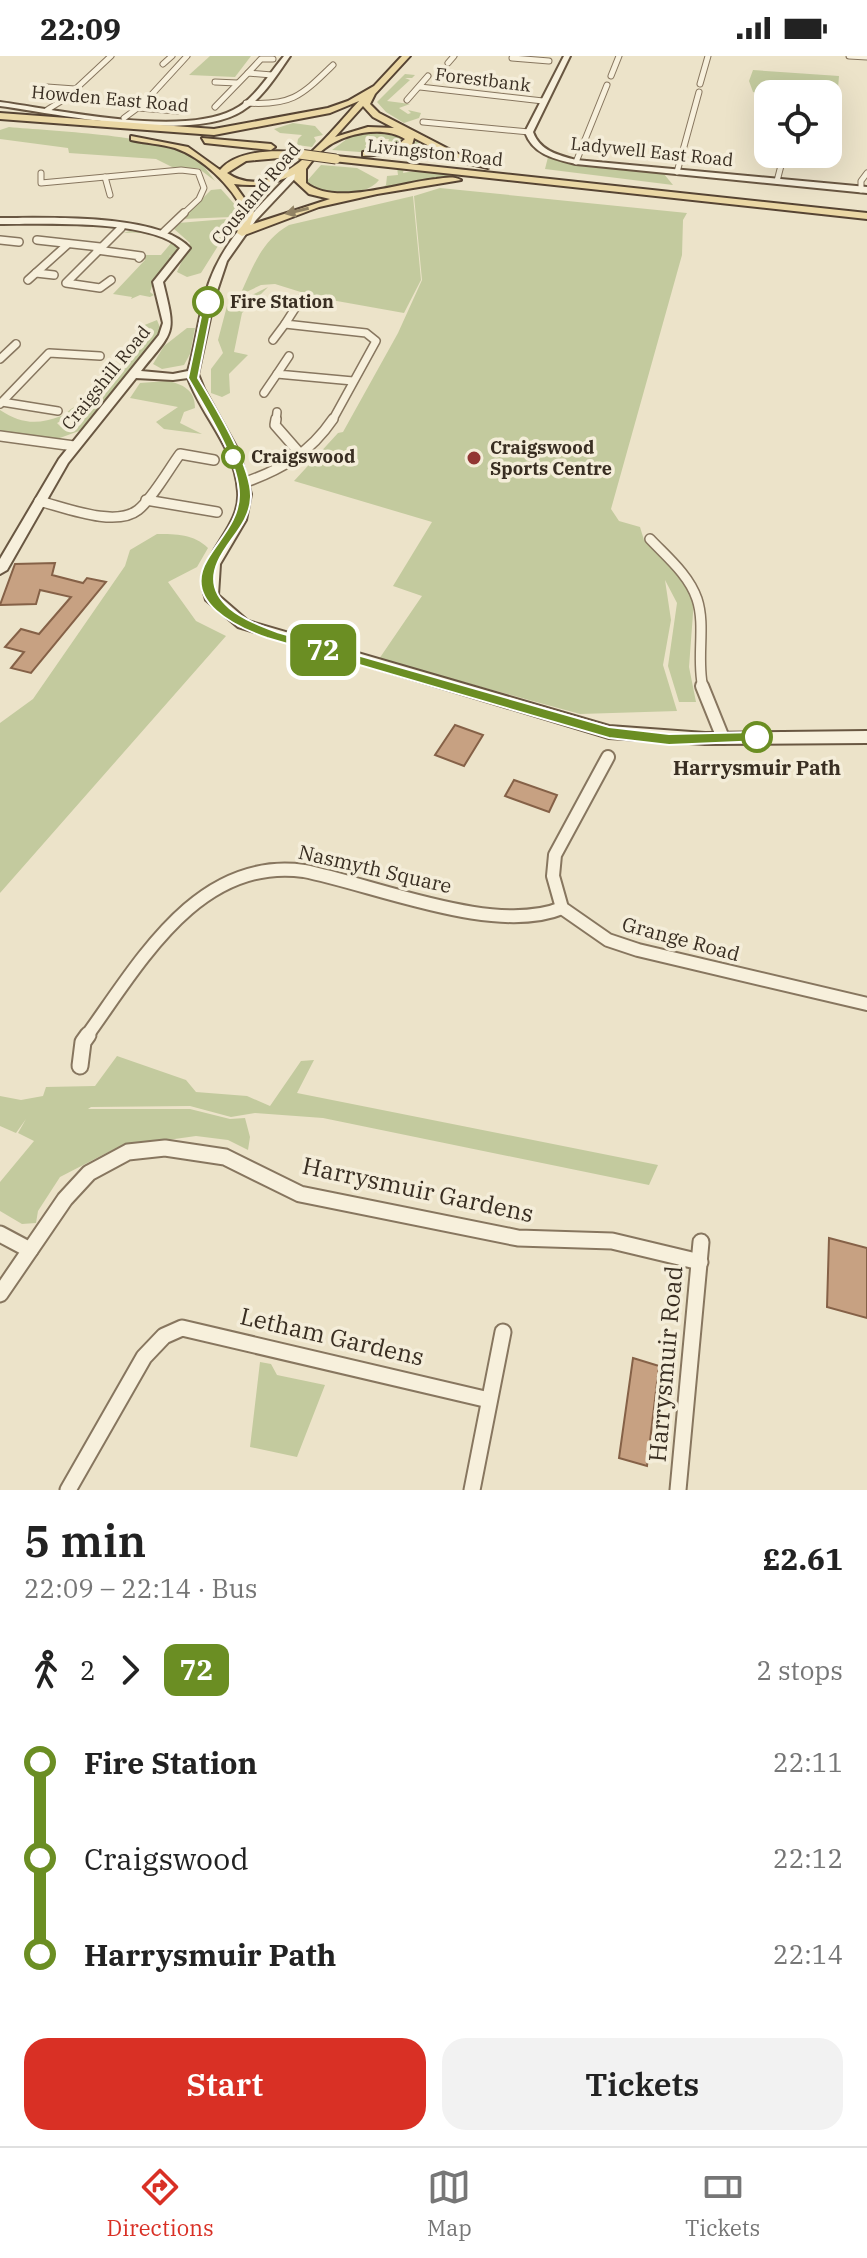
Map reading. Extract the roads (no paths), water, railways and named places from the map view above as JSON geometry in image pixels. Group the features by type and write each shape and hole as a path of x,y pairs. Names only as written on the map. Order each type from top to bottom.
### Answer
{"main road":[{"name":"Cousland Road","path":"301,168 406,56"},
{"path":"31,120 184,132 225,131 341,107 373,88"},
{"path":"373,88 366,104 376,115 461,159 495,168 594,181"},
{"name":"Livingston Road","path":"0,118 606,188 864,212"},
{"name":"Livingston Road","path":"0,118 114,135 297,152"},
{"path":"297,152 269,140 266,131 271,126 290,121 321,126 327,131 320,146"},
{"path":"320,146 350,133 373,130 397,131 410,141 389,152 341,157"},
{"path":"114,135 179,148 199,158 244,200 249,212 242,233"},
{"path":"297,152 247,158 229,165 222,173 233,181 255,184 278,179 301,168 300,184 320,194 367,192 385,181 376,171 341,157"},
{"name":"Livingston Road","path":"341,157 594,181 864,212"},
{"path":"242,233 286,213 434,181 492,180 606,188"}],"street":[{"path":"47,110 66,98 111,56"},
{"path":"163,64 172,56"},
{"path":"124,118 139,108 187,56"},
{"name":"Howden East Road","path":"0,104 197,123 230,115 246,103 287,56"},
{"path":"448,63 454,56"},
{"path":"426,123 529,132 567,56"},
{"path":"611,76 619,56"},
{"path":"700,84 708,56"},
{"path":"849,56 867,57"},
{"path":"220,104 261,59 273,59"},
{"path":"511,59 549,61"},
{"path":"246,103 276,106 291,103 333,65"},
{"path":"248,73 272,75"},
{"name":"Forestbank","path":"407,100 428,76"},
{"path":"39,94 56,79"},
{"path":"215,82 237,83"},
{"path":"576,162 607,85"},
{"path":"47,87 75,89"},
{"name":"Forestbank","path":"420,87 543,101"},
{"path":"129,100 138,91"},
{"path":"677,172 700,93"},
{"path":"66,98 90,99"},
{"path":"120,99 146,101"},
{"path":"139,108 171,111"},
{"name":"Ladywell East Road","path":"529,132 532,142 539,148 576,162 864,190"},
{"name":"Cousland Road","path":"193,374 216,275 242,233 301,168"},
{"path":"777,181 780,168"},
{"path":"0,221 48,220 163,233 199,199 204,188 198,172 188,170 105,177 91,174 41,183 41,173"},
{"path":"864,190 861,181 867,173"},
{"path":"105,177 110,195"},
{"path":"111,280 100,288 69,285 67,281 121,228"},
{"name":"Craigshill Road","path":"0,570 74,446 168,329 158,282 185,248 181,239 163,233"},
{"path":"0,240 19,242"},
{"path":"37,240 53,240 141,256 139,258"},
{"path":"28,280 68,244"},
{"path":"36,273 54,275"},
{"path":"81,286 90,278"},
{"path":"273,340 301,299"},
{"path":"243,483 265,477 303,457 326,431 376,341 372,336 285,324"},
{"path":"0,359 16,344"},
{"path":"1,403 49,353 100,356"},
{"path":"264,393 289,356"},
{"path":"133,374 173,377 193,374 219,423 243,483 244,510 211,563 208,578 211,597 243,624 609,732 669,739 867,737"},
{"path":"277,374 353,381"},
{"path":"1,403 58,411"},
{"path":"277,412 275,425 303,457"},
{"path":"0,436 74,446"},
{"path":"167,452 214,460"},
{"path":"39,501 121,517 138,510 180,454"},
{"path":"146,500 182,510 217,512"},
{"path":"650,539 688,580 698,600 701,682 714,722 723,738"},
{"path":"562,908 553,876 555,855 608,757"},
{"name":"Nasmyth Square","path":"80,1066 83,1042 171,922 204,893 244,874 278,868 311,873 467,911 517,919 543,918 562,908"},
{"name":"Grange Road","path":"562,908 582,926 608,940 638,950 867,1004"},
{"name":"Harrysmuir Gardens","path":"0,1294 65,1199 89,1173 128,1152 165,1148 225,1157 300,1194 518,1238 583,1238 621,1242 700,1262"},
{"path":"0,1234 30,1250"},
{"name":"Harrysmuir Road","path":"678,1490 701,1242"},
{"name":"Letham Gardens","path":"68,1490 144,1357 164,1336 182,1328 489,1400"},
{"path":"472,1490 503,1332"}],"place":[{"name":"Fire Station","path":"208,302"},
{"name":"Craigswood","path":"233,457"},
{"name":"Craigswood Sports Centre","path":"474,458"},
{"name":"Harrysmuir Path","path":"757,737"}]}
